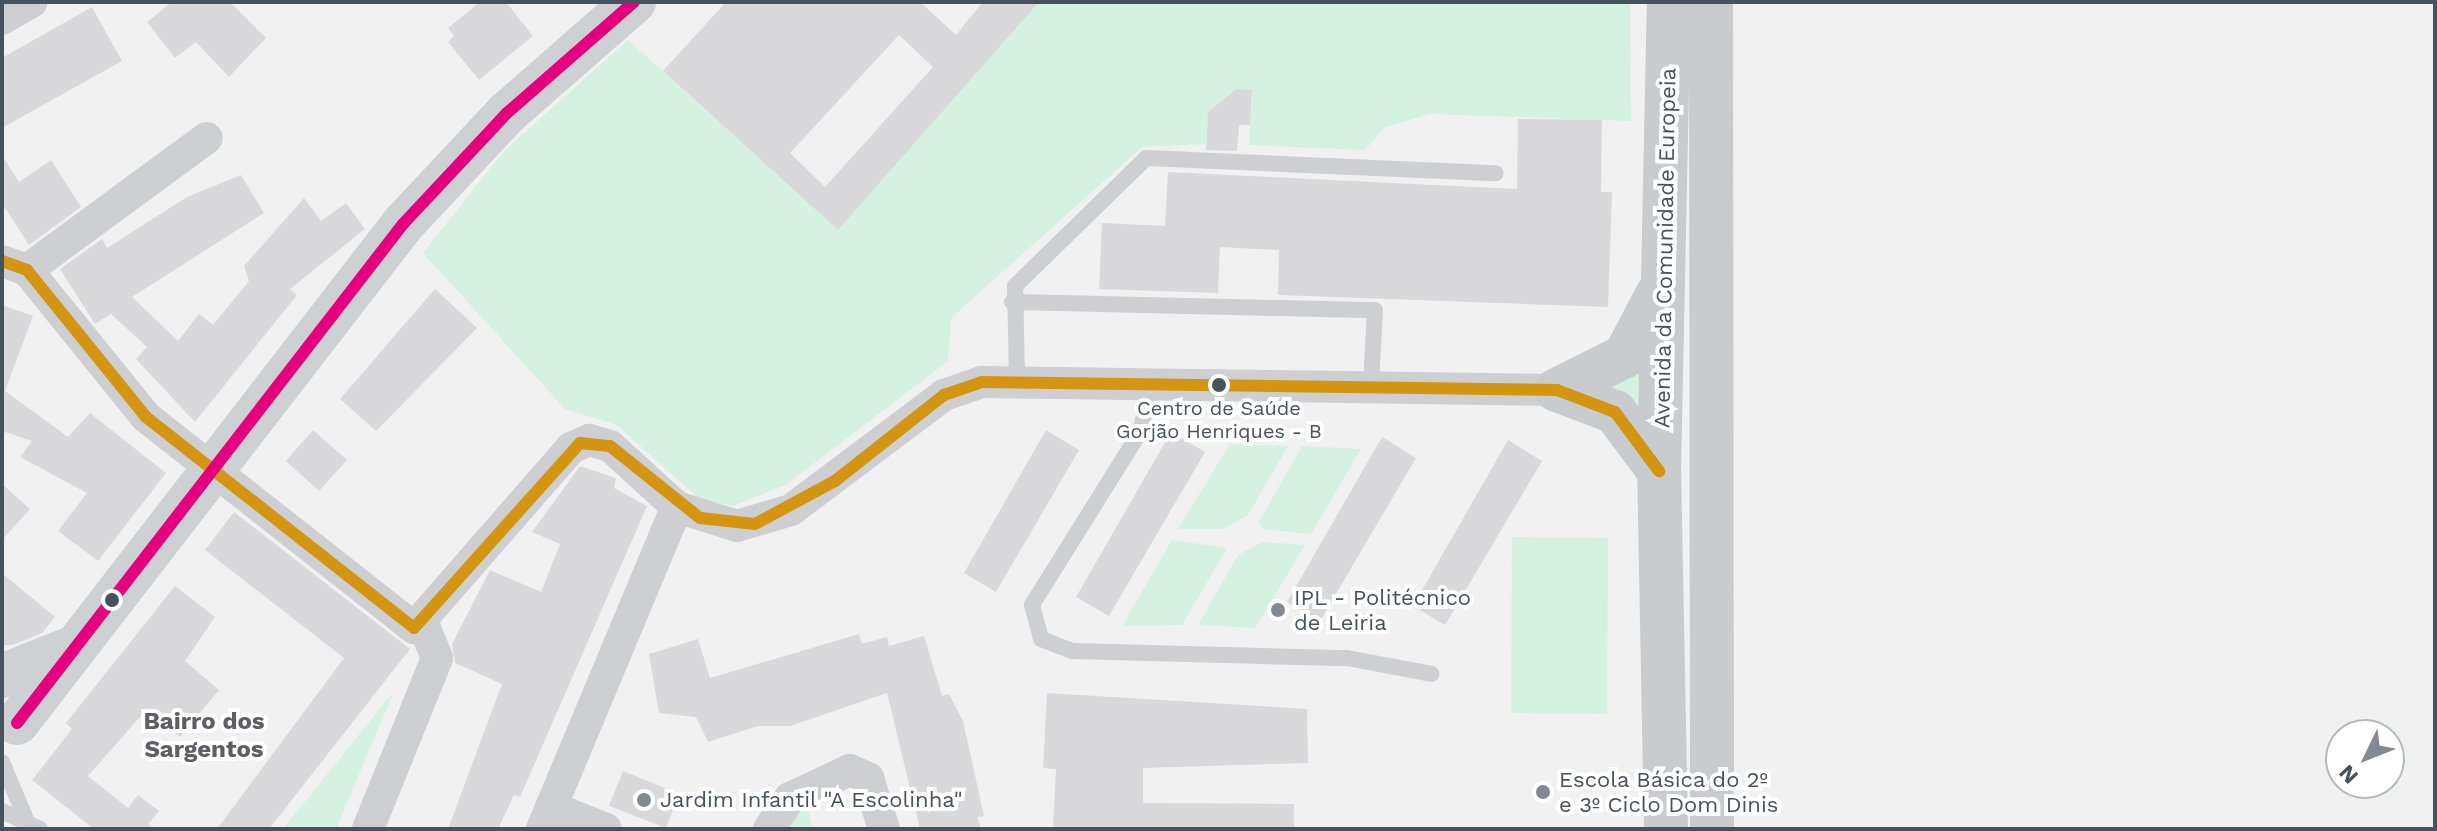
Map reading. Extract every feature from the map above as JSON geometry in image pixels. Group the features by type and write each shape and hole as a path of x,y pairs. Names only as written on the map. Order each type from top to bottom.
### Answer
{"main road":[{"path":"7,743 70,649 427,195 634,2"},
{"name":"Avenida da Comunidade Europeia","path":"1666,829 1659,471 1666,272 1669,2"},
{"name":"Avenida da Comunidade Europeia","path":"1711,2 1712,829"},
{"path":"1557,390 1625,356 1666,272"},
{"path":"1557,390 1615,412 1659,471"},
{"path":"2,676 70,649"},
{"path":"2,682 17,701 7,743"}],"street":[{"path":"2,19 32,2"},
{"path":"207,138 15,266 116,386 210,470 404,626 423,623 580,443 610,446 677,507 722,525 774,518 944,395 1017,378 1557,390"},
{"path":"606,829 547,818 677,507"},
{"path":"368,829 437,658 423,623"},
{"path":"769,829 790,798 850,770 868,778 884,829"}],"lane":[{"path":"1017,378 1012,302 1026,273 1146,158 1496,173"},
{"path":"1012,302 1375,310 1371,385"},
{"path":"1152,381 1140,432 1032,605 1041,639 1073,651 1347,658 1432,674"},
{"path":"7,743 33,824"},
{"path":"2,811 33,824"}],"green space":[{"path":"1037,2 1630,2 1631,121 1430,114 1385,127 1365,150 1249,145 1252,91 1236,89 1208,112 1206,144 1142,147 951,318 948,361 787,484 733,506 699,499 617,425 565,409 423,253 503,152 628,40 838,230"},
{"path":"1639,350 1646,431 1614,400 1608,380"},
{"path":"1230,444 1288,446 1248,515 1223,529 1178,529"},
{"path":"1302,446 1361,449 1311,534 1263,529 1259,522"},
{"path":"1512,537 1608,538 1607,714 1511,713"},
{"path":"1172,540 1227,548 1182,625 1122,626"},
{"path":"1263,542 1305,545 1255,628 1198,625 1238,555"},
{"path":"394,691 336,829 283,829"},
{"path":"807,807 813,829 789,829 795,816"}],"building":[{"path":"172,2 230,2 266,38 229,77 196,42 175,58 147,22"},
{"path":"480,2 506,2 533,36 479,80 448,42 454,36 448,28"},
{"path":"726,2 920,2 956,35 983,2 1039,2 838,230 663,71","holes":["899,35 933,67 825,187 790,153"]},
{"path":"92,7 122,61 2,128 2,58"},
{"path":"1236,89 1252,90 1250,125 1239,125 1237,151 1206,150 1208,112"},
{"path":"1518,119 1602,120 1601,192 1612,192 1608,307 1278,295 1279,250 1220,247 1218,293 1099,289 1102,223 1165,226 1168,172 1517,189"},
{"path":"2,155 19,182 51,160 81,207 29,245 2,203"},
{"path":"241,175 264,213 132,297 178,341 199,314 213,325 249,281 244,266 304,198 321,221 346,203 365,229 290,289 297,295 195,422 136,359 147,347 111,314 95,324 60,269 102,239 107,248 187,197"},
{"path":"435,289 477,328 376,431 340,399"},
{"path":"2,305 33,316 5,391 68,437 90,413 166,473 98,561 58,531 87,493 20,457 32,441 2,431"},
{"path":"313,430 347,460 319,491 286,461"},
{"path":"1046,430 1079,450 996,592 964,573"},
{"path":"1171,432 1205,452 1109,616 1076,597"},
{"path":"1382,437 1416,458 1320,621 1287,602"},
{"path":"1508,440 1542,461 1445,625 1413,606"},
{"path":"580,466 616,478 614,488 647,506 520,797 514,795 498,829 448,829 502,684 455,663 452,644 490,570 541,592 560,544 532,532"},
{"path":"2,484 30,509 2,540"},
{"path":"234,512 410,649 269,829 217,829 344,658 205,550"},
{"path":"2,573 55,617 42,633 13,645 2,645"},
{"path":"175,586 215,617 185,661 219,690 180,737 146,710 88,776 128,808 138,795 159,811 148,824 155,829 94,829 32,780 72,729 66,723"},
{"path":"859,634 862,644 887,637 889,646 924,636 942,696 949,694 963,721 984,816 977,817 981,829 920,829 887,693 790,726 758,726 708,742 696,717 659,713 649,654 698,639 710,678"},
{"path":"1047,693 1307,709 1308,763 1143,768 1143,803 1294,804 1294,829 1053,829 1056,769 1043,768"},
{"name":"Jardim Infantil \"A Escolinha\"","path":"623,771 679,794 666,828 609,806"}],"transit line":[{"path":"17,723 403,224 507,113 634,2"},
{"path":"2,261 27,270 146,417 414,628 580,443 610,446 700,518 755,524 835,481 944,395 981,382 1557,390 1615,412 1659,471"}],"place":[{"name":"Centro de Saúde Gorjão Henriques - B","path":"1219,385"},
{"name":"IPL - Politécnico de Leiria","path":"1278,610"},
{"name":"Escola Básica do 2º e 3º Ciclo Dom Dinis","path":"1543,792"},
{"name":"Jardim Infantil \"A Escolinha\"","path":"644,800"}],"district":[{"name":"Bairro dos Sargentos","path":"204,736"}]}
